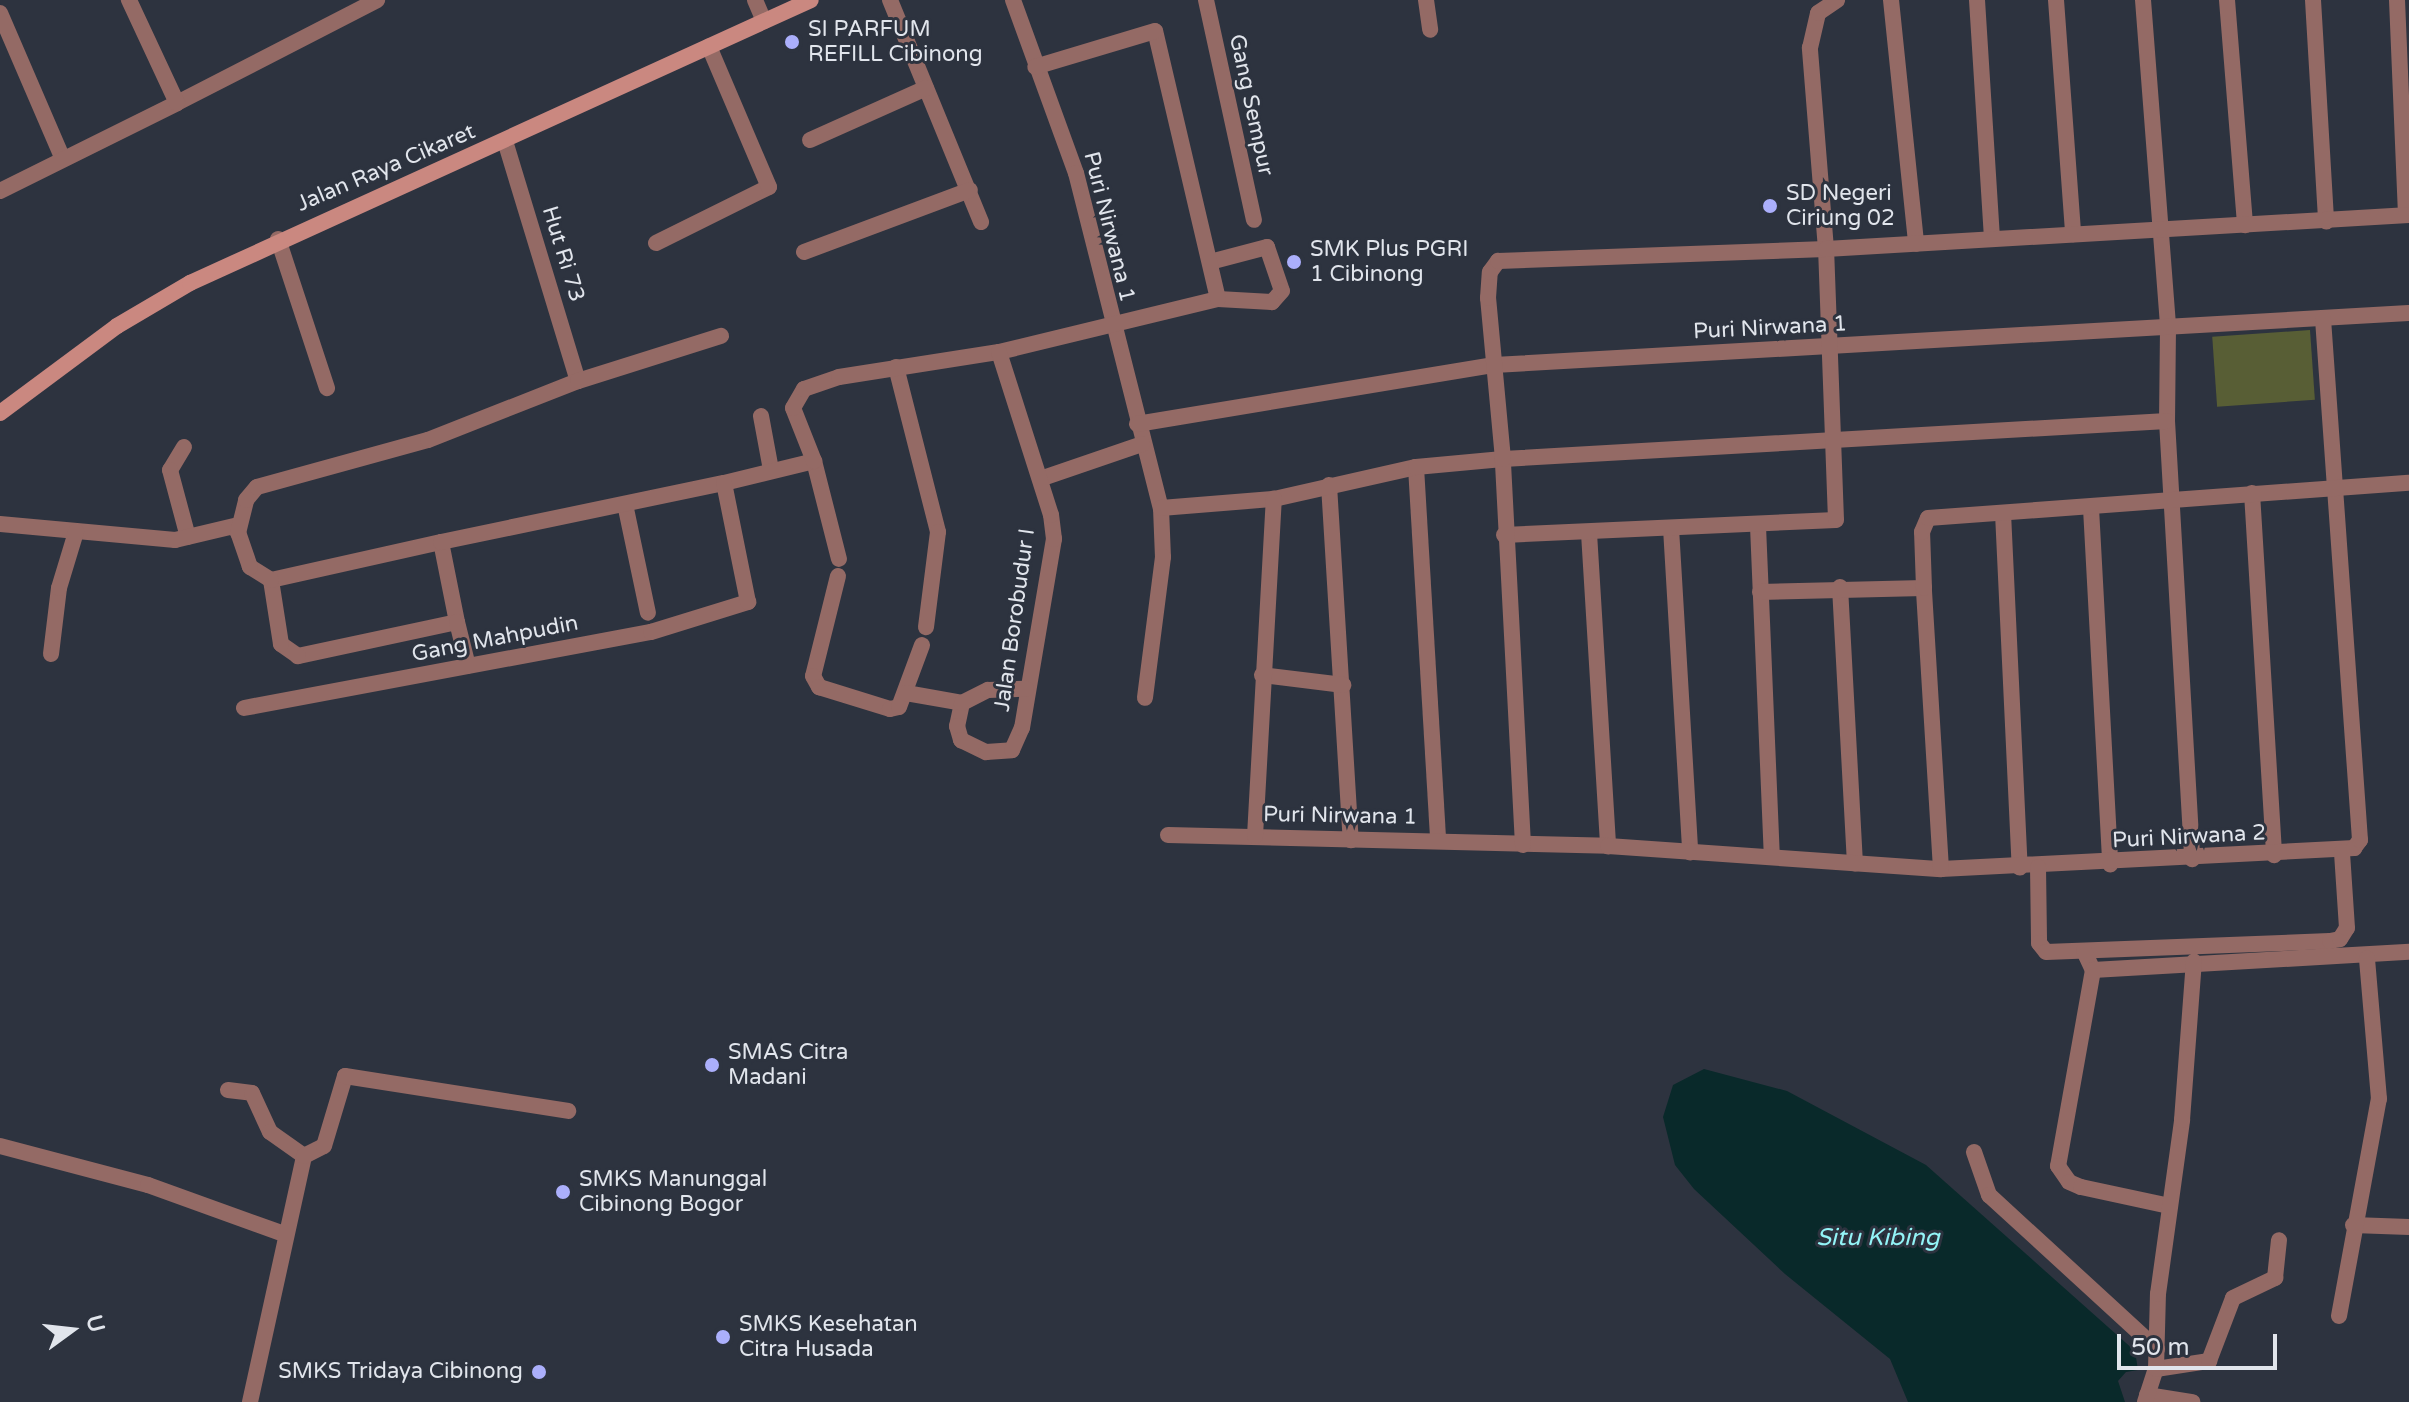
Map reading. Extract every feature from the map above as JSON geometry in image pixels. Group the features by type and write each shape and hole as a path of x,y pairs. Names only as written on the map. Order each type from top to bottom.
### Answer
{"main road":[{"name":"Jalan Raya Cikaret","path":"0,413 117,326 278,239 505,141 811,0"}],"street":[{"path":"129,0 177,103"},
{"path":"0,191 377,0"},
{"path":"755,0 764,21"},
{"path":"890,0 981,222"},
{"name":"Puri Nirwana 1","path":"1013,0 1076,173 1112,327 1161,508 1163,557 1145,698"},
{"name":"Gang Sempur","path":"1206,0 1254,220"},
{"path":"1426,0 1430,30"},
{"path":"1504,535 1758,526 1836,520 1827,346 1826,249 1810,48 1818,13 1837,0"},
{"path":"1891,0 1916,244"},
{"path":"1977,0 1992,238"},
{"path":"2056,0 2073,234"},
{"path":"2143,0 2168,328 2167,421 2192,859"},
{"path":"2227,0 2245,225"},
{"path":"2313,0 2326,222"},
{"path":"1523,845 1490,272 1504,259 1826,249 2159,227 2326,222 2408,215 2397,0"},
{"path":"0,13 63,159"},
{"path":"1035,67 1155,31 1218,299"},
{"path":"656,243 769,187 709,46"},
{"path":"810,140 926,88"},
{"name":"Hut Ri 73","path":"505,141 578,381"},
{"path":"804,252 970,190"},
{"path":"278,239 327,388"},
{"path":"922,645 899,707 890,709 819,687 813,676 838,568 814,461 793,408 804,389 839,377 999,352 1218,299 1272,302 1282,291 1267,247 1210,262"},
{"name":"Puri Nirwana 1","path":"1137,424 1494,365 2409,313"},
{"path":"2038,867 2039,943 2052,953 2330,941 2340,939 2347,928 2342,852 2360,840 2323,319"},
{"path":"721,336 578,381 428,440 268,481 246,500 238,525 250,567 271,580 814,461"},
{"name":"Jalan Borobudur I","path":"906,693 962,703 957,726 961,740 977,749 1002,753 1012,750 1019,738 1054,539 1040,479 999,352"},
{"path":"896,367 938,532 926,627"},
{"path":"761,416 771,470"},
{"path":"1161,508 1274,499 1416,467 1503,459 2167,421"},
{"path":"1040,479 1142,444"},
{"path":"184,447 170,470 188,537"},
{"path":"1416,467 1438,839"},
{"name":"Gang Mahpudin","path":"244,708 651,632 749,599 724,483"},
{"path":"1941,869 1924,588 1922,532 1928,518 2409,483"},
{"path":"1329,485 1351,840"},
{"path":"2252,493 2274,855"},
{"path":"1255,836 1274,499"},
{"path":"625,504 648,613"},
{"path":"2091,508 2110,864"},
{"path":"2003,513 2020,868"},
{"path":"0,524 76,532 188,537 238,525"},
{"path":"1758,526 1772,855"},
{"path":"1671,528 1690,852"},
{"path":"51,654 59,588 76,532"},
{"path":"1589,533 1608,846"},
{"path":"441,542 468,666"},
{"path":"271,580 277,635 288,654 298,656 457,622"},
{"path":"1760,592 1840,587 1924,588"},
{"path":"1840,587 1855,864"},
{"path":"1262,675 1343,685"},
{"path":"962,703 988,690 1026,689"},
{"name":"Puri Nirwana 1","path":"1168,835 1438,839 1772,855 1941,869 2020,868"},
{"name":"Puri Nirwana 2","path":"2020,868 2342,852"},
{"path":"2084,951 2093,970 2058,1166 2069,1182 2081,1187 2170,1206"},
{"path":"2093,970 2194,961 2367,959 2409,952"},
{"path":"2339,1316 2353,1225 2373,1146 2379,1099 2367,959"},
{"path":"2192,1402 2146,1398 2156,1369 2194,961"},
{"path":"250,1402 284,1234 304,1156 324,1146 345,1076 351,1073 568,1111"},
{"path":"228,1090 252,1093 270,1132 304,1156"},
{"path":"0,1146 148,1185 284,1234"},
{"path":"1974,1152 1989,1195 2157,1349"},
{"path":"2353,1225 2409,1227"},
{"path":"2156,1369 2209,1361 2233,1298 2275,1278 2279,1240"}],"green space":[{"path":"2310,330 2315,400 2217,407 2212,337"}],"water":[{"name":"Situ Kibing","path":"1704,1069 1787,1091 1926,1165 2135,1351 2138,1370 2126,1372 2118,1381 2125,1402 1908,1402 1890,1359 1785,1274 1694,1189 1675,1165 1663,1117 1673,1085"}],"place":[{"name":"SI PARFUM REFILL Cibinong","path":"792,42"},
{"name":"SD Negeri Ciriung 02","path":"1770,206"},
{"name":"SMK Plus PGRI 1 Cibinong","path":"1294,262"},
{"name":"SMAS Citra Madani","path":"712,1065"},
{"name":"SMKS Manunggal Cibinong Bogor","path":"563,1192"},
{"name":"SMKS Kesehatan Citra Husada","path":"723,1337"},
{"name":"SMKS Tridaya Cibinong","path":"539,1372"}]}
